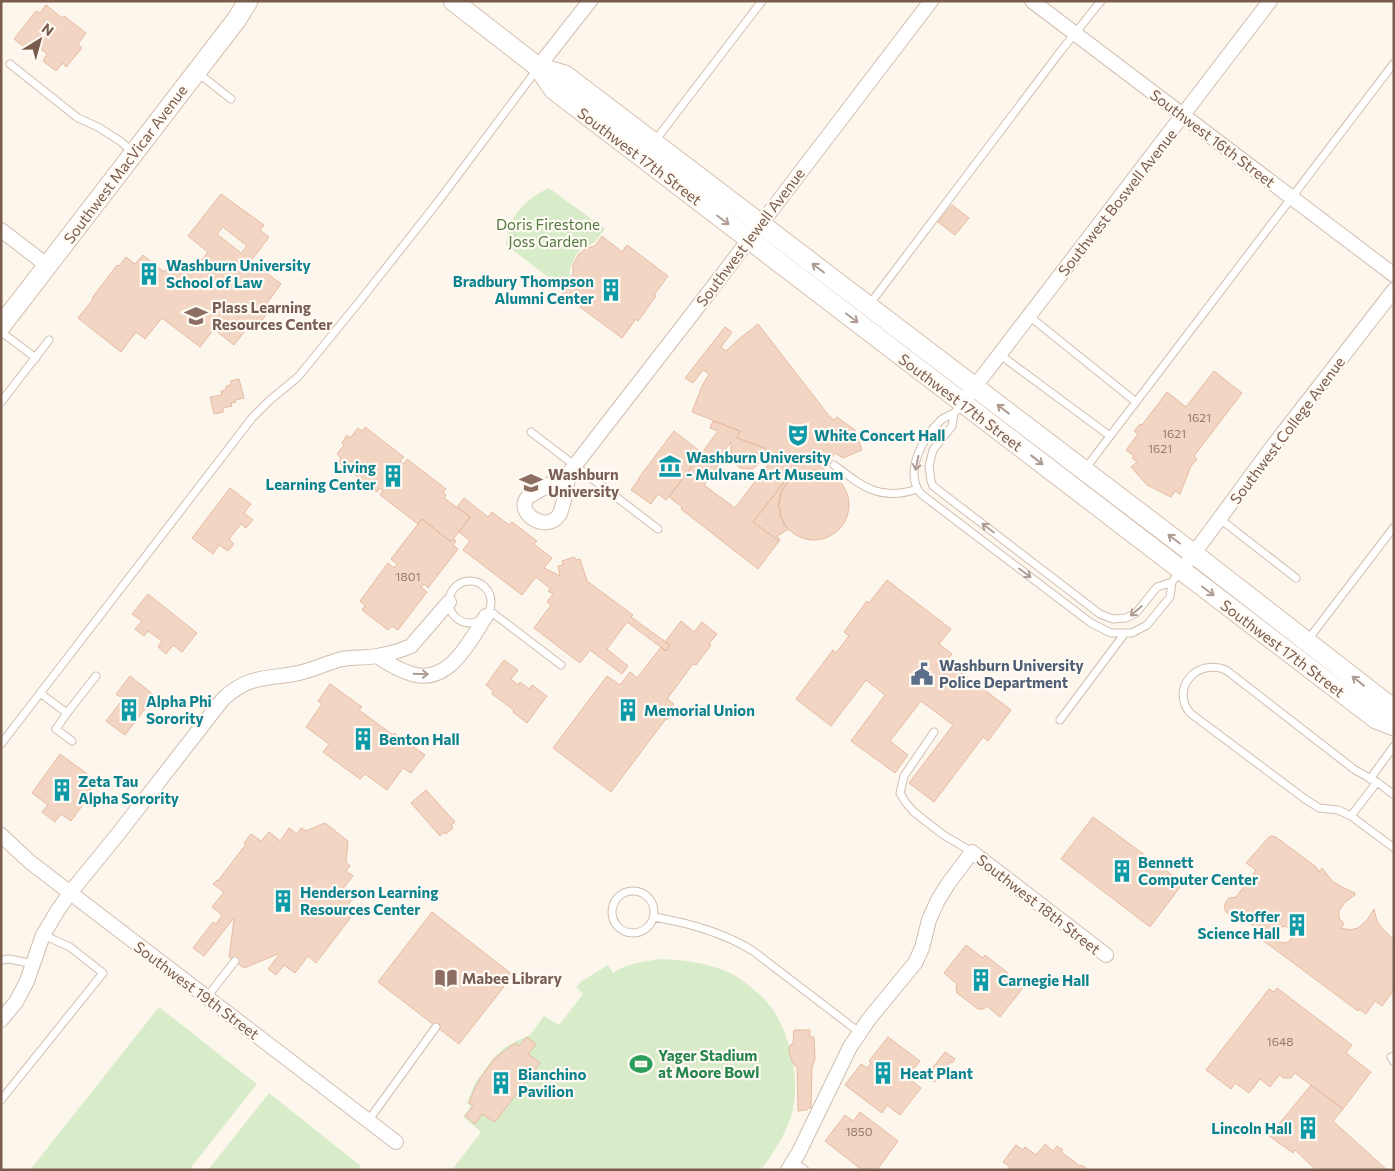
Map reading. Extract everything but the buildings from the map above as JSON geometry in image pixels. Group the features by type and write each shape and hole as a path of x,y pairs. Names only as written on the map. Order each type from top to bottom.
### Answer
{"main road":[{"name":"Southwest MacVicar Avenue","path":"1,326 237,19 248,1"},
{"name":"Southwest 17th Street","path":"453,1 538,67 554,90 749,239 959,408 1177,576 1376,719 1394,726"},
{"name":"Southwest 17th Street","path":"538,67 565,75 654,142 1194,554 1386,703 1394,713"}],"street":[{"path":"538,67 590,1"},
{"name":"Southwest Jewell Avenue","path":"571,469 931,1"},
{"name":"Southwest 16th Street","path":"1032,1 1394,275"},
{"name":"Southwest Boswell Avenue","path":"959,408 1270,1"},
{"path":"1,230 48,266"},
{"name":"Southwest College Avenue","path":"1177,576 1273,446 1394,290"},
{"path":"1,1020 16,1002 28,981 44,935 58,910 223,698 243,684 258,679 296,674 344,659 377,656 410,646 448,602"},
{"path":"377,656 389,664 412,674 427,676 439,672 450,666 459,656 488,613"},
{"name":"Southwest 19th Street","path":"1,835 30,862 396,1142"},
{"path":"791,1166 800,1152 850,1047 859,1032 915,963 922,948 929,920 938,900 972,852"},
{"name":"Southwest 18th Street","path":"972,852 1106,955"}],"lane":[{"path":"654,142 762,1"},
{"path":"868,306 1101,1"},
{"path":"1083,471 1394,63"},
{"path":"10,64 68,111 98,127 134,152"},
{"path":"1,744 252,418 298,377 384,272 538,67"},
{"path":"196,72 231,99"},
{"path":"1029,316 1136,402"},
{"path":"1,332 36,358"},
{"path":"1,402 49,340"},
{"path":"999,354 1110,436"},
{"path":"959,408 943,418 920,447 915,465 914,479 921,494 1091,623 1111,633 1132,633 1147,625 1170,598 1177,576"},
{"path":"959,408 952,426 933,450 929,466 933,486 1100,614 1114,619 1126,618 1136,613 1157,587 1177,576"},
{"path":"531,432 571,469 658,529"},
{"path":"834,465 863,486 879,492 897,494 918,489"},
{"path":"1220,519 1296,578"},
{"path":"1307,642 1394,527"},
{"path":"468,581 482,584 488,591 492,601 488,613 480,621 464,623 450,611 448,602 450,593 456,586 468,581"},
{"path":"488,613 561,665"},
{"path":"1060,720 1126,633"},
{"path":"1394,795 1355,770 1224,670 1213,667 1202,668 1192,675 1186,683 1183,694 1184,704 1188,712 1198,720 1305,799 1319,808 1338,810 1351,816 1394,848"},
{"path":"72,741 56,729 96,676"},
{"path":"40,693 67,713"},
{"path":"934,732 904,776 900,793 906,804 914,812 942,834 972,852"},
{"path":"1351,816 1374,781 1373,774 1394,746"},
{"path":"636,891 645,895 652,902 654,917 644,931 633,934 622,931 614,922 611,914 615,900 626,892 636,891"},
{"path":"654,917 699,927 738,941 859,1032"},
{"path":"1,1100 103,973 70,947 44,935"},
{"path":"1,960 9,959 34,964"},
{"path":"207,997 235,961"},
{"path":"368,1120 436,1026"},
{"path":"1394,1056 1391,1057 1394,1062"},
{"path":"791,1166 805,1170"}],"green space":[{"name":"Doris Firestone Joss Garden","path":"549,188 605,229 594,243 581,249 576,255 570,269 570,276 561,287 506,245 510,226 519,210 533,197"},
{"name":"Yager Stadium at Moore Bowl","path":"662,959 697,963 714,967 736,976 761,996 775,1013 781,1024 793,1061 795,1075 794,1101 792,1113 783,1136 761,1170 452,1170 481,1132 463,1117 471,1106 467,1103 475,1083 493,1059 504,1048 530,1035 544,1016 559,1025 583,994 576,987 582,981 608,965 613,973 630,965"},
{"path":"159,1007 257,1084 189,1170 30,1170"},
{"path":"269,1093 361,1166 357,1170 208,1170"}],"place":[{"name":"Washburn University School of Law","path":"149,274"},
{"name":"Bradbury Thompson Alumni Center","path":"611,290"},
{"name":"Plass Learning Resources Center","path":"196,316"},
{"name":"White Concert Hall","path":"798,435"},
{"name":"Washburn University - Mulvane Art Museum","path":"670,466"},
{"name":"Living Learning Center","path":"393,476"},
{"name":"Washburn University","path":"531,483"},
{"name":"Washburn University Police Department","path":"922,674"},
{"name":"Alpha Phi Sorority","path":"129,710"},
{"name":"Memorial Union","path":"628,710"},
{"name":"Benton Hall","path":"363,739"},
{"name":"Zeta Tau Alpha Sorority","path":"62,790"},
{"name":"Bennett Computer Center","path":"1122,871"},
{"name":"Henderson Learning Resources Center","path":"283,901"},
{"name":"Stoffer Science Hall","path":"1297,925"},
{"name":"Mabee Library","path":"446,978"},
{"name":"Carnegie Hall","path":"981,980"},
{"name":"Yager Stadium at Moore Bowl","path":"641,1064"},
{"name":"Heat Plant","path":"883,1073"},
{"name":"Bianchino Pavilion","path":"501,1083"},
{"name":"Lincoln Hall","path":"1308,1128"}]}
